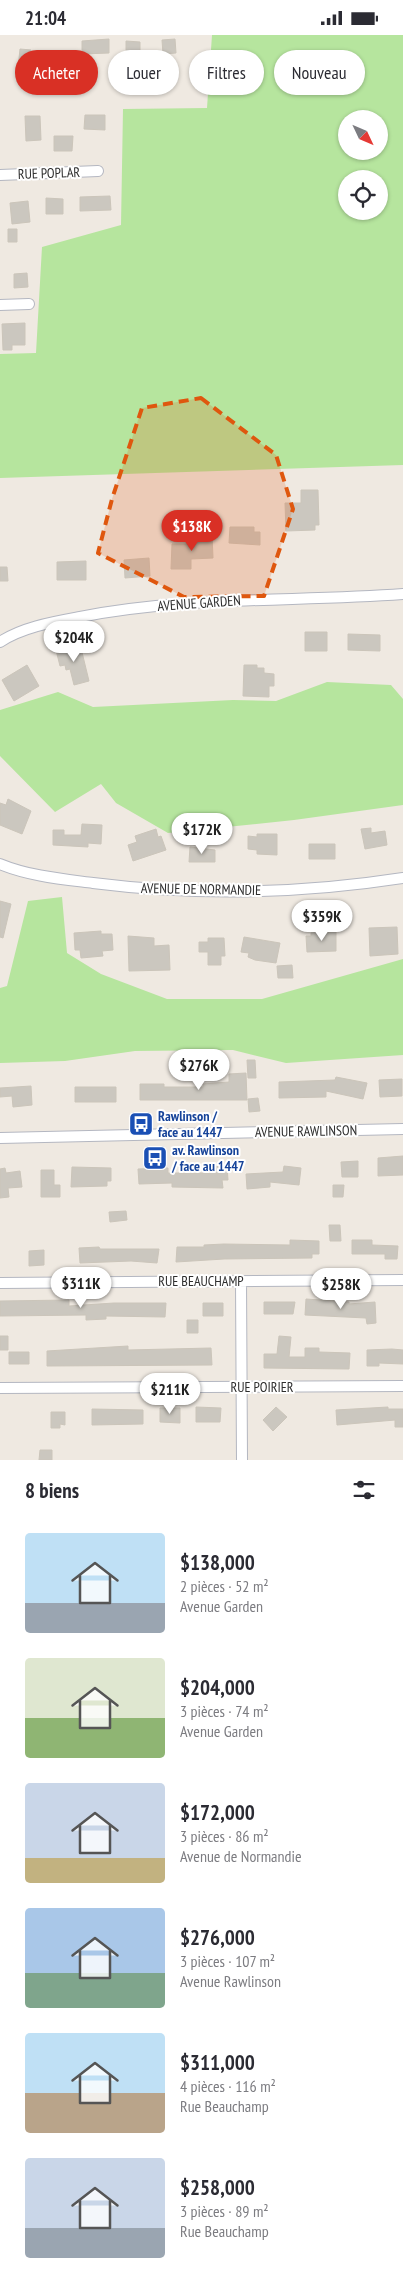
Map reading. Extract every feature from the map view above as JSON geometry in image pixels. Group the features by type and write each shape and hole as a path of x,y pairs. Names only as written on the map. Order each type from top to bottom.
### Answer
{"street":[{"name":"RUE POPLAR","path":"0,175 98,171"},
{"path":"0,305 30,304"},
{"name":"AVENUE GARDEN","path":"0,642 11,635 54,622 110,611 224,600 299,599 403,593"},
{"name":"AVENUE DE NORMANDIE","path":"0,864 14,870 72,880 192,892 323,889 403,877"},
{"name":"AVENUE RAWLINSON","path":"0,1138 403,1129"},
{"name":"RUE BEAUCHAMP","path":"0,1283 403,1280"},
{"path":"241,1281 242,1460"},
{"name":"RUE POIRIER","path":"0,1388 403,1386"}],"highlighted area":[{"path":"201,398 276,455 293,509 264,596 184,597 98,553 112,499 142,408"}],"green space":[{"path":"212,35 403,35 403,465 0,478 0,354 36,353 42,247 121,225 123,109 207,108 208,95 264,95 264,50 211,50"},
{"path":"327,682 391,685 403,699 403,805 294,820 168,833 116,803 101,784 55,812 0,756 0,710 58,692 93,707 233,700 276,701"},
{"path":"62,897 67,953 101,974 167,999 262,999 403,959 403,1055 286,1063 233,1050 135,1051 65,1061 0,1063 0,988 7,986 28,901"}],"building":[{"path":"109,39 108,53 98,53 98,50 82,50 82,41"},
{"path":"175,39 176,50 163,50 162,40"},
{"path":"126,41 140,42 140,50 126,50"},
{"path":"85,115 105,115 105,130 84,129"},
{"path":"25,116 40,116 41,140 26,141"},
{"path":"54,136 73,136 72,151 54,151"},
{"path":"110,196 111,210 80,211 80,197"},
{"path":"46,198 63,199 63,214 46,214"},
{"path":"28,201 30,222 12,224 10,203"},
{"path":"8,229 17,229 17,242 8,242"},
{"path":"27,273 28,287 14,288 14,274"},
{"path":"25,323 25,345 12,345 12,350 3,350 2,324"},
{"path":"301,490 318,490 319,525 315,525 315,530 286,531 285,503 301,503"},
{"path":"230,527 254,527 254,532 260,532 260,545 229,543"},
{"path":"197,535 212,535 213,558 191,559 191,569 171,569 172,544 197,544"},
{"path":"149,558 150,576 125,578 124,560"},
{"path":"86,561 86,580 57,580 57,562"},
{"path":"0,567 7,567 8,581 0,581"},
{"path":"305,632 327,632 327,651 305,651"},
{"path":"348,634 380,635 380,651 348,650"},
{"path":"80,644 89,681 74,685 70,669 66,670 65,665 60,666 56,650"},
{"path":"27,665 39,686 14,701 2,680"},
{"path":"244,665 257,665 257,668 264,668 264,673 274,674 274,686 269,686 269,697 243,696"},
{"path":"8,799 31,811 22,834 0,825 0,803 6,805"},
{"path":"82,824 102,825 101,844 88,843 88,847 53,845 53,830 64,830 64,835 81,835"},
{"path":"371,828 371,833 385,831 387,845 365,849 361,829"},
{"path":"156,829 158,837 161,836 166,850 133,861 128,845 137,842 135,836"},
{"path":"257,834 277,834 277,855 257,854 257,850 248,849 248,836 257,837"},
{"path":"309,844 335,844 335,859 309,859"},
{"path":"190,847 215,850 215,862 189,862"},
{"path":"0,901 11,904 3,938 0,937"},
{"path":"397,927 398,954 370,956 369,928"},
{"path":"101,931 101,934 112,934 113,950 102,951 103,956 81,958 80,950 75,950 74,933"},
{"path":"336,932 336,951 307,952 306,936 311,936 311,933"},
{"path":"128,936 154,938 154,946 169,945 170,970 129,971"},
{"path":"244,937 280,943 276,963 255,960 248,957 249,953 241,952"},
{"path":"208,938 224,938 225,956 221,956 221,965 208,965 208,952 199,952 199,942 208,942"},
{"path":"292,965 293,978 278,978 277,966"},
{"path":"247,1060 255,1060 256,1078 248,1078"},
{"path":"246,1073 247,1100 140,1100 140,1084 164,1084 164,1087 203,1087 203,1084 229,1082 229,1074"},
{"path":"336,1077 367,1083 363,1099 326,1091 326,1097 279,1098 279,1082 335,1080"},
{"path":"402,1079 402,1096 380,1097 379,1080"},
{"path":"31,1086 32,1105 13,1107 12,1096 0,1097 0,1088"},
{"path":"75,1087 116,1087 116,1102 75,1102"},
{"path":"258,1098 260,1111 249,1112 248,1099"},
{"path":"403,1156 403,1175 378,1176 378,1158"},
{"path":"358,1161 358,1177 342,1177 341,1162"},
{"path":"227,1166 228,1180 222,1180 223,1188 172,1187 172,1183 139,1184 138,1169 168,1168 168,1173 210,1173 210,1167"},
{"path":"284,1166 301,1168 299,1185 270,1182 270,1187 247,1189 246,1174 283,1172"},
{"path":"72,1167 111,1168 111,1181 107,1181 107,1186 71,1187"},
{"path":"5,1168 6,1173 20,1171 22,1187 8,1188 9,1197 0,1198 0,1169"},
{"path":"41,1170 54,1170 54,1185 60,1185 60,1197 41,1197"},
{"path":"333,1185 344,1185 343,1197 333,1197"},
{"path":"126,1211 127,1220 110,1222 109,1212"},
{"path":"329,1225 340,1225 341,1241 330,1241"},
{"path":"290,1240 319,1241 319,1254 312,1254 312,1258 224,1259 176,1262 177,1247 204,1247 204,1245 224,1244 290,1245"},
{"path":"352,1240 372,1240 372,1245 398,1246 397,1259 385,1259 385,1254 352,1254"},
{"path":"99,1247 100,1249 159,1249 157,1263 131,1261 80,1263 79,1248"},
{"path":"44,1250 44,1265 29,1266 29,1251"},
{"path":"306,1299 349,1302 349,1304 375,1302 376,1323 367,1324 366,1318 305,1315"},
{"path":"69,1300 69,1306 114,1303 166,1303 165,1317 106,1316 106,1319 86,1320 86,1315 0,1316 0,1301"},
{"path":"264,1302 295,1302 293,1314 264,1314"},
{"path":"203,1303 223,1303 223,1316 203,1316"},
{"path":"187,1320 198,1320 198,1333 187,1333"},
{"path":"0,1336 8,1336 8,1350 0,1350"},
{"path":"279,1336 291,1337 289,1357 305,1357 305,1348 319,1348 319,1352 350,1353 349,1369 264,1368 264,1354 277,1354"},
{"path":"128,1346 128,1350 211,1348 212,1365 47,1366 47,1351"},
{"path":"367,1350 403,1350 403,1364 379,1363 379,1366 367,1366"},
{"path":"9,1352 29,1352 29,1364 9,1364"},
{"path":"196,1407 221,1408 220,1422 196,1422"},
{"path":"276,1407 287,1417 273,1431 263,1420"},
{"path":"388,1407 388,1409 403,1409 403,1427 395,1427 395,1420 337,1425 336,1410"},
{"path":"160,1408 180,1408 180,1423 160,1422"},
{"path":"92,1409 143,1410 143,1424 92,1425"},
{"path":"51,1412 65,1412 65,1425 60,1424 60,1428 51,1428"},
{"path":"40,1450 52,1450 52,1460 39,1460"}],"place":[{"name":"Rawlinson / face au 1447","path":"141,1124"},
{"name":"av. Rawlinson / face au 1447","path":"155,1158"}]}
